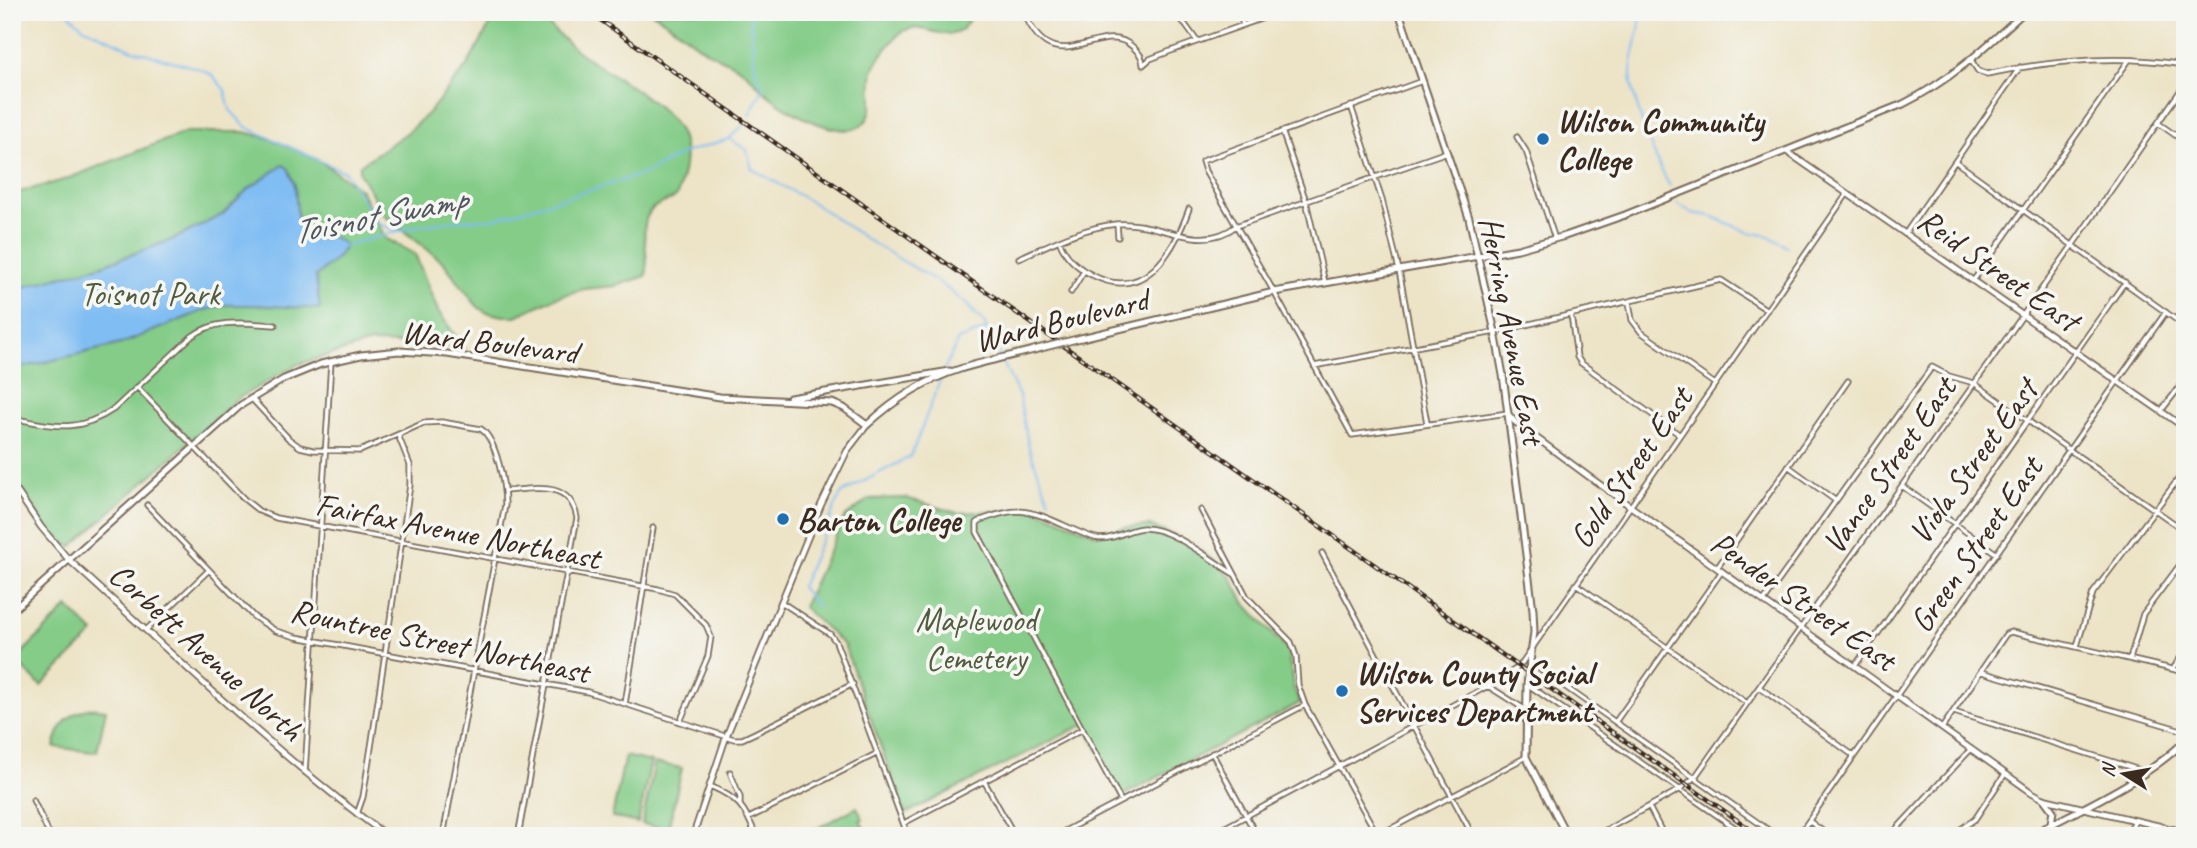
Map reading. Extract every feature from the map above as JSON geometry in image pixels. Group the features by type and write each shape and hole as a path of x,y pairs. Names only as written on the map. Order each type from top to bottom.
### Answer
{"main road":[{"name":"Herring Avenue East","path":"1399,12 1447,152 1478,256 1495,332 1533,610 1534,632 1527,684 1526,757"},
{"name":"Ward Boulevard","path":"12,611 251,398 284,379 331,361 380,352 428,352 686,393 832,403 844,408 867,425 902,397 959,369 1274,292 1518,249 1625,215 1913,100 1932,90 1971,60 2024,12"},
{"path":"773,401 959,369"},
{"path":"2029,836 2146,772 2168,758 2185,741"},
{"path":"1526,757 1567,836"},
{"path":"2044,799 2053,811 2050,824"}],"street":[{"path":"1024,12 1030,28 1043,41 1068,49 1110,37 1126,40 1141,55 1143,65 1197,41 1280,12"},
{"path":"1176,12 1197,41"},
{"path":"1239,12 1243,25"},
{"path":"1971,60 1982,73 2089,60 2185,65"},
{"path":"1972,281 2129,60"},
{"path":"1905,234 2021,67"},
{"path":"1423,81 1202,161 1352,435 1508,413"},
{"name":"Vance Street East","path":"1595,836 1679,790 1695,777 2185,84"},
{"path":"1352,106 1376,176 1399,270 1427,424"},
{"path":"2158,124 2185,142"},
{"path":"1282,131 1306,201 1325,283"},
{"path":"1517,137 1526,151 1555,239"},
{"name":"Reid Street East","path":"1786,151 2185,428"},
{"path":"1019,258 1080,231 1117,224 1146,225 1201,240 1447,152"},
{"path":"1955,162 2185,326"},
{"name":"Gold Street East","path":"1209,836 1519,667 1848,194"},
{"path":"1059,240 1069,258 1084,271 1106,282 1120,284 1133,281 1161,263 1180,234 1189,209"},
{"path":"1117,224 1118,237"},
{"path":"1071,292 1084,271"},
{"path":"1314,366 1495,332 1721,280 1767,310"},
{"name":"Viola Street East","path":"1855,666 2125,282"},
{"path":"1629,302 1632,320 1641,332 1715,384"},
{"name":"Green Street East","path":"1798,836 2166,312"},
{"path":"1571,315 1577,357 1581,363 1680,435"},
{"path":"12,418 57,426 78,426 100,418 191,337 205,328 230,323 275,325"},
{"path":"305,772 331,361"},
{"path":"1764,601 1931,367 1949,376 1974,383 2185,531"},
{"path":"2161,411 2185,380"},
{"path":"1616,722 1848,381"},
{"name":"Fairfax Avenue Northeast","path":"137,387 193,447 259,510 288,521 676,594 709,631 711,645 680,722"},
{"path":"251,398 294,443 306,449 360,451 416,426 434,422 481,429 490,442 505,491 505,505 443,836"},
{"name":"Pender Street East","path":"1508,413 1515,422 1630,506 2005,774 2044,799 2185,832"},
{"path":"693,836 726,737 830,485 848,451 867,425"},
{"path":"357,814 365,784 411,470 398,435"},
{"path":"1788,466 1836,501"},
{"path":"2077,646 2093,593 2185,470"},
{"name":"Corbett Avenue North","path":"12,484 41,527 69,559 305,772 387,836"},
{"path":"1902,486 1997,554"},
{"path":"505,491 552,489 570,500 577,518 518,836"},
{"name":"Rountree Street Northeast","path":"147,505 254,617 270,628 288,635 588,692 726,737"},
{"path":"1201,510 1253,605 1291,642 1296,656 1298,685 1305,705 1377,836 1526,757"},
{"path":"1121,801 977,532 977,523 1016,511 1032,514 1095,538 1111,537 1134,529 1156,529 1234,574"},
{"path":"625,704 653,528"},
{"path":"1322,553 1473,836"},
{"path":"2130,659 2143,614 2185,558"},
{"path":"146,630 209,570"},
{"path":"1576,584 1747,703"},
{"path":"781,602 834,638 908,836"},
{"path":"1942,728 2006,634 2013,631 2185,672"},
{"path":"2172,669 2185,651"},
{"path":"1529,664 1777,836"},
{"path":"1981,672 2185,731"},
{"path":"726,737 742,739 853,684"},
{"path":"1527,684 1747,836"},
{"path":"1488,686 1526,710"},
{"path":"1759,687 1854,756"},
{"path":"1055,836 1305,705"},
{"path":"1954,712 2146,772"},
{"path":"904,823 1083,729"},
{"path":"1890,836 1971,749"},
{"path":"749,818 878,753"},
{"path":"1212,753 1257,836"},
{"path":"730,772 740,804"},
{"path":"1951,836 1978,816 2005,774"},
{"path":"984,781 1016,836"},
{"path":"709,786 730,795 740,804 749,818 755,836"},
{"path":"33,800 50,836"},
{"path":"1650,807 1664,836"},
{"path":"1809,821 1829,836"},
{"path":"2126,836 2135,821"}],"green space":[{"path":"497,12 535,12 579,52 649,99 673,121 683,141 685,156 677,196 652,209 647,216 644,232 646,276 616,286 584,289 557,297 516,316 485,312 477,306 443,262 385,216 359,172 360,165 408,132 431,110 467,66"},
{"path":"651,12 972,12 965,26 956,33 947,34 916,28 897,36 880,57 873,71 872,105 868,118 855,128 844,130 817,123 791,111 768,95 741,69 708,52"},
{"name":"Toisnot Park","path":"186,132 244,132 269,138 319,160 361,190 385,238 415,254 438,311 464,348 370,343 296,365 237,399 71,547 50,533 12,478 12,194 64,180"},
{"name":"Maplewood Cemetery","path":"906,498 958,513 1035,509 1098,535 1125,527 1150,526 1176,536 1216,562 1231,577 1244,602 1288,651 1294,690 1300,703 1122,796 1085,724 905,814 844,645 803,607 844,518 869,499"},
{"path":"68,607 94,633 41,686 15,660"},
{"path":"92,708 106,710 97,751 54,747 66,721 77,713"},
{"path":"625,756 651,762 638,823 612,817"},
{"path":"655,763 682,768 668,829 642,824"},
{"path":"857,807 868,836 803,836"}],"water":[{"path":"283,165 288,168 295,186 298,222 308,233 333,237 345,246 337,258 316,276 320,309 225,305 205,310 121,344 12,370 12,290 100,266 174,239 222,215 247,190"}],"waterway":[{"path":"67,12 83,27 133,50 212,75 225,90 230,110 246,127 345,172 380,225 401,231"},
{"name":"Toisnot Swamp","path":"749,115 763,89 755,69 750,12"},
{"path":"1641,12 1632,64 1632,84 1645,131 1670,186"},
{"name":"Toisnot Swamp","path":"344,246 418,226 493,219 594,189 646,173 684,153 729,139 742,126"},
{"path":"730,139 747,150 752,169 815,204 869,241 940,283 984,323 1019,396 1029,448 1049,500"},
{"path":"1677,203 1692,213 1711,216 1748,232 1769,236 1787,247"},
{"path":"944,370 958,340 987,329"},
{"path":"817,606 801,587 838,500 842,493 911,456 941,378"}],"railway":[{"path":"589,12 1760,836"}],"place":[{"name":"Wilson Community College","path":"1543,139"},
{"name":"Barton College","path":"783,519"},
{"name":"Wilson County Social Services Department","path":"1342,691"}]}
